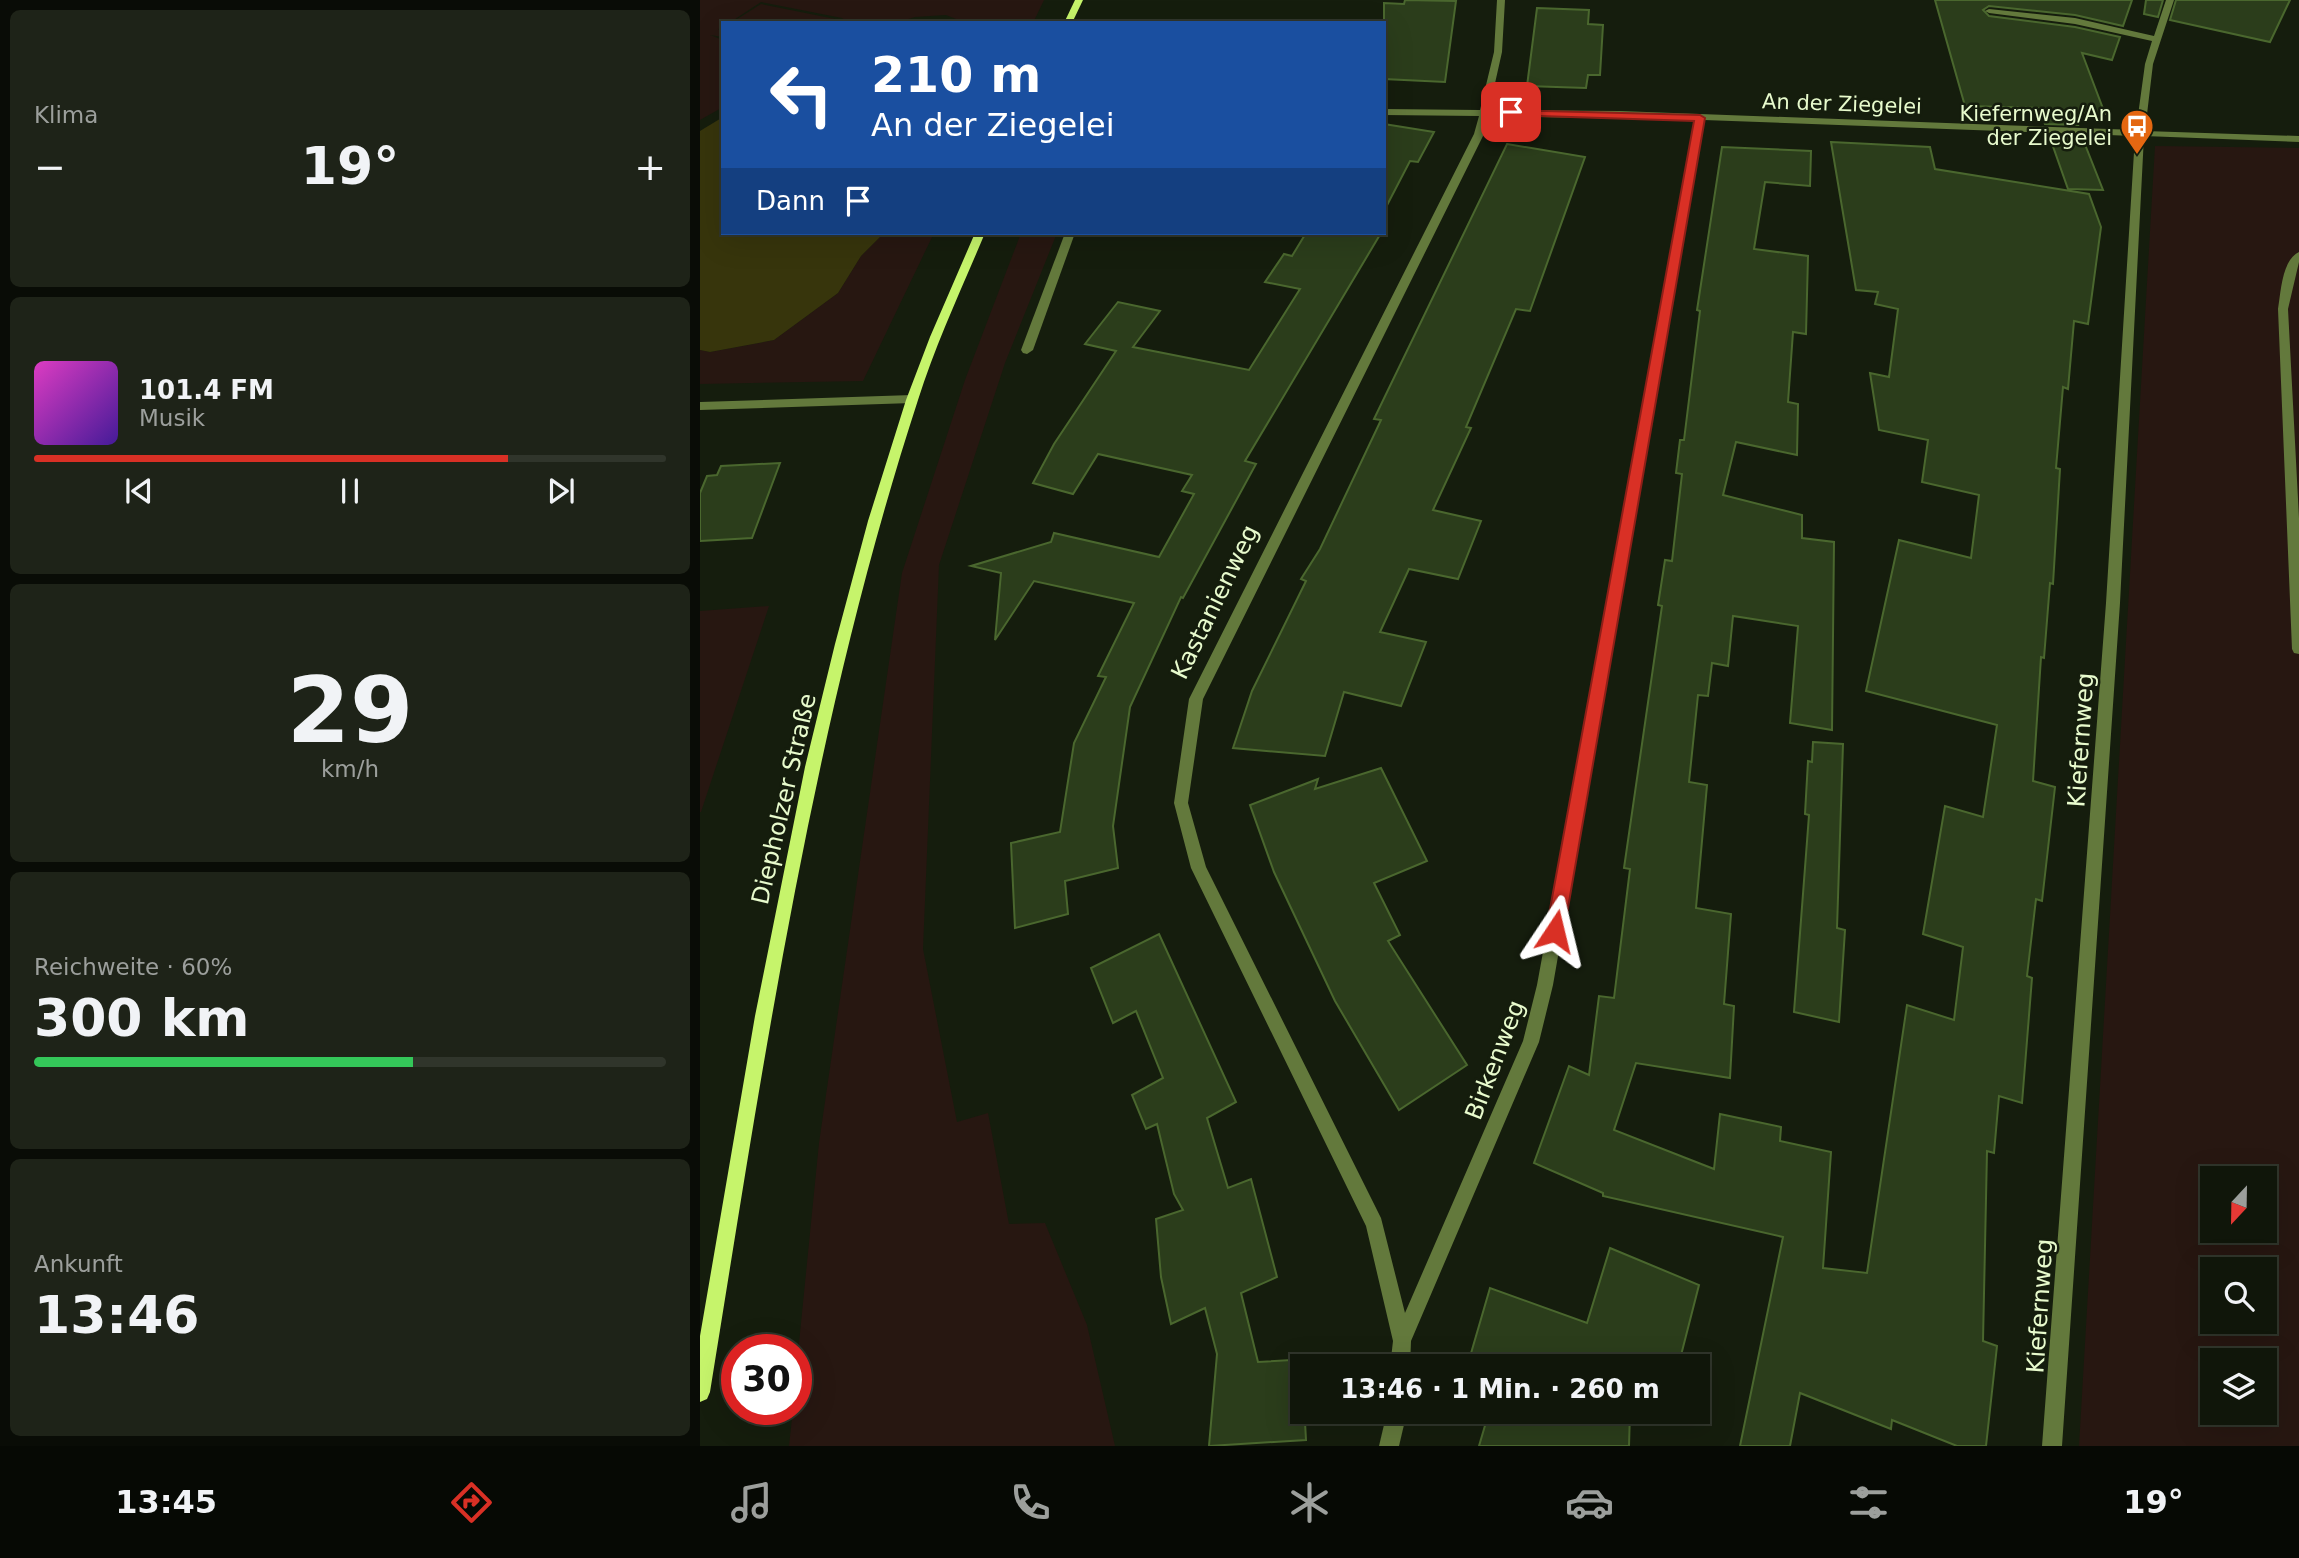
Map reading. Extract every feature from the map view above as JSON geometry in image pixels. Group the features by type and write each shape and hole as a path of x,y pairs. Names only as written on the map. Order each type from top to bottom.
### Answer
{"main road":[{"path":"1070,21 1079,0"},
{"name":"Diepholzer Straße","path":"700,1392 790,859 853,602 912,399 979,235"}],"street":[{"name":"Kastanienweg","path":"1401,1354 1402,1341 1375,1224 1199,868 1181,803 1196,699 1479,134 1498,52 1501,0"},
{"name":"Kiefernweg","path":"2052,1446 2113,603 2139,134 2155,39 2170,0"},
{"path":"1989,10 2075,20 2155,39"},
{"name":"An der Ziegelei","path":"1386,112 1700,118 2299,139"},
{"name":"Birkenweg","path":"1402,1341 1531,1042 1545,985 1700,118"},
{"path":"1027,350 1069,235"},
{"path":"2299,256 2293,262 2283,309 2299,649"},
{"path":"700,406 912,399"},
{"path":"1389,1446 1394,1424"}],"shaded area":[{"path":"700,0 1044,0 1034,21 961,21 946,15 915,17 902,21 846,21 842,18 761,2 732,21 721,21 718,30 721,29 721,37 710,35 721,39 721,108 700,120"},
{"path":"761,4 840,20 838,21 734,21"},
{"path":"721,118 721,235 882,235 861,256 838,293 774,340 710,352 700,350 700,131"},
{"path":"2155,146 2299,148 2299,1446 2079,1446"},
{"path":"882,235 933,235 863,381 700,384 700,350 710,352 774,340 838,293 861,256"},
{"path":"1020,235 1056,235 1005,363 939,565 923,949 957,1122 988,1113 1009,1224 1045,1223 1087,1325 1115,1446 789,1446 791,1425 812,1425 812,1334 800,1334 819,1143 902,573 965,380"},
{"path":"769,606 701,812 700,812 700,611"}],"building":[{"path":"1405,0 1456,1 1445,82 1386,79 1384,3 1404,4"},
{"path":"1935,0 2132,0 2123,26 2075,15 1989,6 1983,10 1989,16 2075,27 2120,37 2112,60 2082,53 2105,114 2073,112 2078,125 2045,124 2039,108 1965,106"},
{"path":"2146,0 2163,0 2158,17 2144,14"},
{"path":"2176,0 2290,0 2270,42 2170,20"},
{"path":"1537,8 1589,10 1588,24 1603,25 1600,75 1588,75 1586,88 1527,86"},
{"path":"1386,124 1434,132 1418,162 1410,161 1386,207"},
{"path":"2049,135 2082,137 2103,190 2068,189"},
{"path":"1831,142 1930,147 1935,169 2089,194 2101,227 2088,324 2074,321 2068,389 2063,387 2056,468 2060,469 2053,584 2050,583 2044,658 2041,657 2033,781 2055,787 2042,901 2036,899 2027,976 2032,978 2022,1103 1999,1096 1994,1153 1987,1151 1983,1341 1997,1346 1986,1446 1957,1446 1892,1420 1891,1429 1800,1393 1790,1446 1740,1446 1783,1237 1603,1196 1603,1193 1534,1163 1569,1066 1589,1075 1599,996 1614,998 1630,869 1624,868 1662,606 1658,605 1665,560 1672,561 1682,474 1676,473 1680,440 1684,440 1700,311 1697,310 1722,147 1811,151 1810,186 1765,182 1754,249 1808,256 1806,334 1793,332 1788,402 1798,404 1797,455 1736,442 1723,495 1802,515 1802,538 1834,542 1832,730 1790,723 1798,626 1733,616 1728,666 1712,663 1708,696 1698,695 1689,782 1707,785 1696,908 1731,914 1724,1004 1734,1006 1730,1078 1636,1063 1614,1130 1714,1169 1720,1114 1781,1127 1780,1141 1831,1152 1823,1268 1867,1273 1907,1005 1954,1020 1963,947 1923,934 1945,806 1983,817 1997,725 1866,691 1899,540 1971,558 1979,495 1922,482 1928,440 1879,430 1870,373 1889,377 1898,309 1875,304 1878,292 1856,290"},
{"path":"1507,144 1585,157 1530,311 1516,309 1466,427 1471,428 1433,510 1481,521 1458,579 1409,569 1380,632 1426,642 1401,706 1344,692 1325,756 1233,748 1252,691 1306,581 1301,579 1320,549 1381,420 1374,419"},
{"path":"1305,235 1380,235 1245,461 1256,464 1183,598 1181,597 1130,707 1113,826 1118,868 1065,881 1068,914 1015,928 1011,843 1060,832 1074,743 1106,677 1098,676 1134,603 1034,581 995,640 1001,573 971,566 1051,542 1054,533 1159,557 1194,494 1182,491 1192,475 1098,454 1073,494 1033,483 1054,444 1116,351 1085,344 1118,302 1160,311 1133,347 1249,370 1300,289 1265,282 1284,254 1292,256"},
{"path":"780,463 752,538 700,541 700,493 707,476 717,475 721,466"},
{"path":"1813,742 1843,744 1837,928 1845,930 1839,1022 1794,1012 1809,815 1805,814 1808,761 1812,762"},
{"path":"1381,768 1427,861 1374,883 1400,935 1388,941 1467,1065 1399,1110 1335,1001 1274,872 1250,805 1318,779 1315,789"},
{"path":"1159,934 1236,1102 1207,1118 1228,1188 1251,1179 1277,1277 1241,1293 1258,1362 1290,1360 1290,1424 1305,1424 1306,1440 1209,1446 1217,1354 1205,1308 1171,1324 1161,1277 1156,1219 1183,1210 1174,1194 1157,1124 1146,1129 1132,1095 1163,1078 1136,1011 1113,1023 1091,968"},
{"path":"1610,1248 1699,1285 1681,1354 1471,1354 1490,1288 1587,1323"},
{"path":"1485,1424 1630,1424 1629,1446 1479,1446"}],"place":[{"name":"Kiefernweg/An der Ziegelei","path":"2137,156"}],"route":[{"path":"1511,112 1700,118 1555,931"}]}
